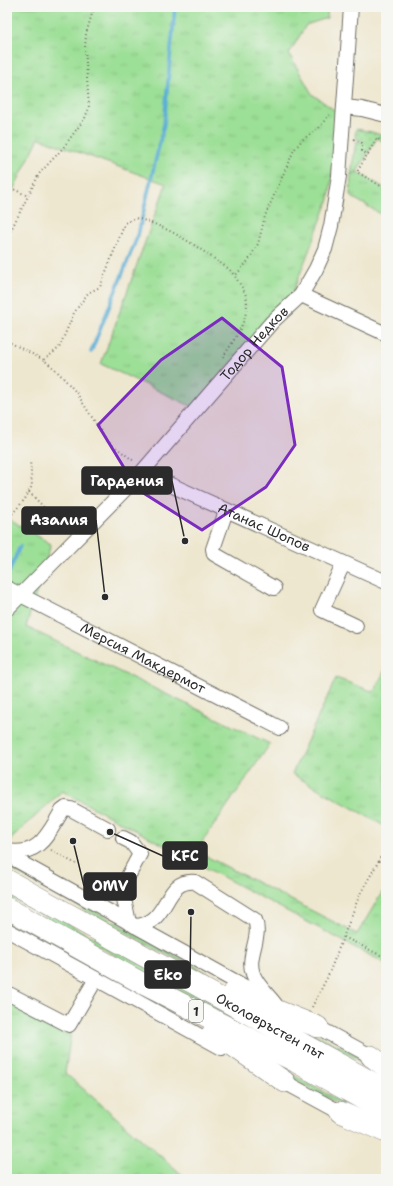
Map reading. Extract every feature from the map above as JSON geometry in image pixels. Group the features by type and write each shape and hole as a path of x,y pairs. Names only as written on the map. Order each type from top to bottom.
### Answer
{"highway":[{"name":"Околовръстен път","path":"7,880 386,1090"},
{"name":"Околовръстен път","path":"7,908 147,986 296,1062 386,1112"},
{"path":"146,957 311,1024"},
{"path":"147,986 285,1082"},
{"path":"340,1112 386,1132"}],"street":[{"name":"Тодор Недков","path":"7,609 142,472 272,322 301,295 316,269 325,249 331,226 339,176 351,7"},
{"path":"345,107 362,109 386,116"},
{"path":"301,295 386,334"},
{"name":"Атанас Шопов","path":"142,472 343,564 386,582"},
{"path":"226,511 213,549 214,554 274,588"},
{"path":"343,564 322,610 356,626"},
{"name":"Мерсия Макдермот","path":"8,588 20,596 280,728"},
{"path":"7,851 18,853 36,848 43,842 62,811 66,808 71,809 108,829"},
{"path":"124,838 131,842 140,854 125,882 123,894 132,925"},
{"path":"7,855 381,1062"},
{"path":"132,925 145,926 153,922 178,885 187,881 195,882 255,920 258,927 250,965 253,976 275,1004"},
{"path":"7,930 386,1138"},
{"path":"7,993 69,1026 96,979"}],"path":[{"path":"7,238 39,174 63,148 85,118 89,108 85,48 86,34 94,7"},
{"path":"235,276 248,262 258,244 265,216 294,150 302,140 319,128 333,110 345,107"},
{"path":"386,144 377,138 357,172 386,189"},
{"path":"356,140 362,143 362,151 368,155"},
{"path":"7,186 28,196"},
{"path":"44,360 59,348 74,313 88,293 100,287 125,223 136,218 154,222 198,248 229,269 235,276 246,296 246,312 239,331 222,359"},
{"path":"7,341 44,360 56,370 76,392 107,441 122,450 142,472"},
{"path":"7,520 32,486 30,460"},
{"path":"29,492 76,540"},
{"path":"311,1024 360,894 386,848"},
{"path":"51,850 76,864"},
{"path":"344,936 386,958"}],"highlighted area":[{"path":"222,318 282,367 295,445 266,487 202,530 137,489 98,425 161,360"}],"green space":[{"path":"7,7 328,7 327,18 306,25 289,54 312,94 341,115 329,199 293,292 193,407 101,364 166,184 39,138 7,202"},
{"path":"356,129 372,132 386,137 386,144 377,138 357,172 351,174 356,141 359,143 360,140 355,137"},
{"path":"357,172 386,189 386,217 350,196 351,174"},
{"path":"7,518 51,544 26,627 270,744 196,851 357,934 386,886 386,964 62,791 7,843"},
{"path":"386,668 386,827 292,774 336,678 374,692"},
{"path":"7,863 213,977 159,951 7,867"},
{"path":"7,890 386,1099 386,1104 7,896"},
{"path":"7,918 169,1009 185,1020 7,923"},
{"path":"7,1000 71,1032 65,1073 187,1179 7,1179"},
{"path":"272,1013 358,1055 386,1075"},
{"path":"246,1049 372,1119 307,1087"}],"waterway":[{"path":"91,352 138,235 164,124 175,7"},
{"path":"7,577 20,546"}],"place":[{"name":"Гардения","path":"185,541"},
{"name":"Азалия","path":"105,597"},
{"name":"KFC","path":"110,832"},
{"name":"OMV","path":"73,841"},
{"name":"Eko","path":"191,912"}]}
